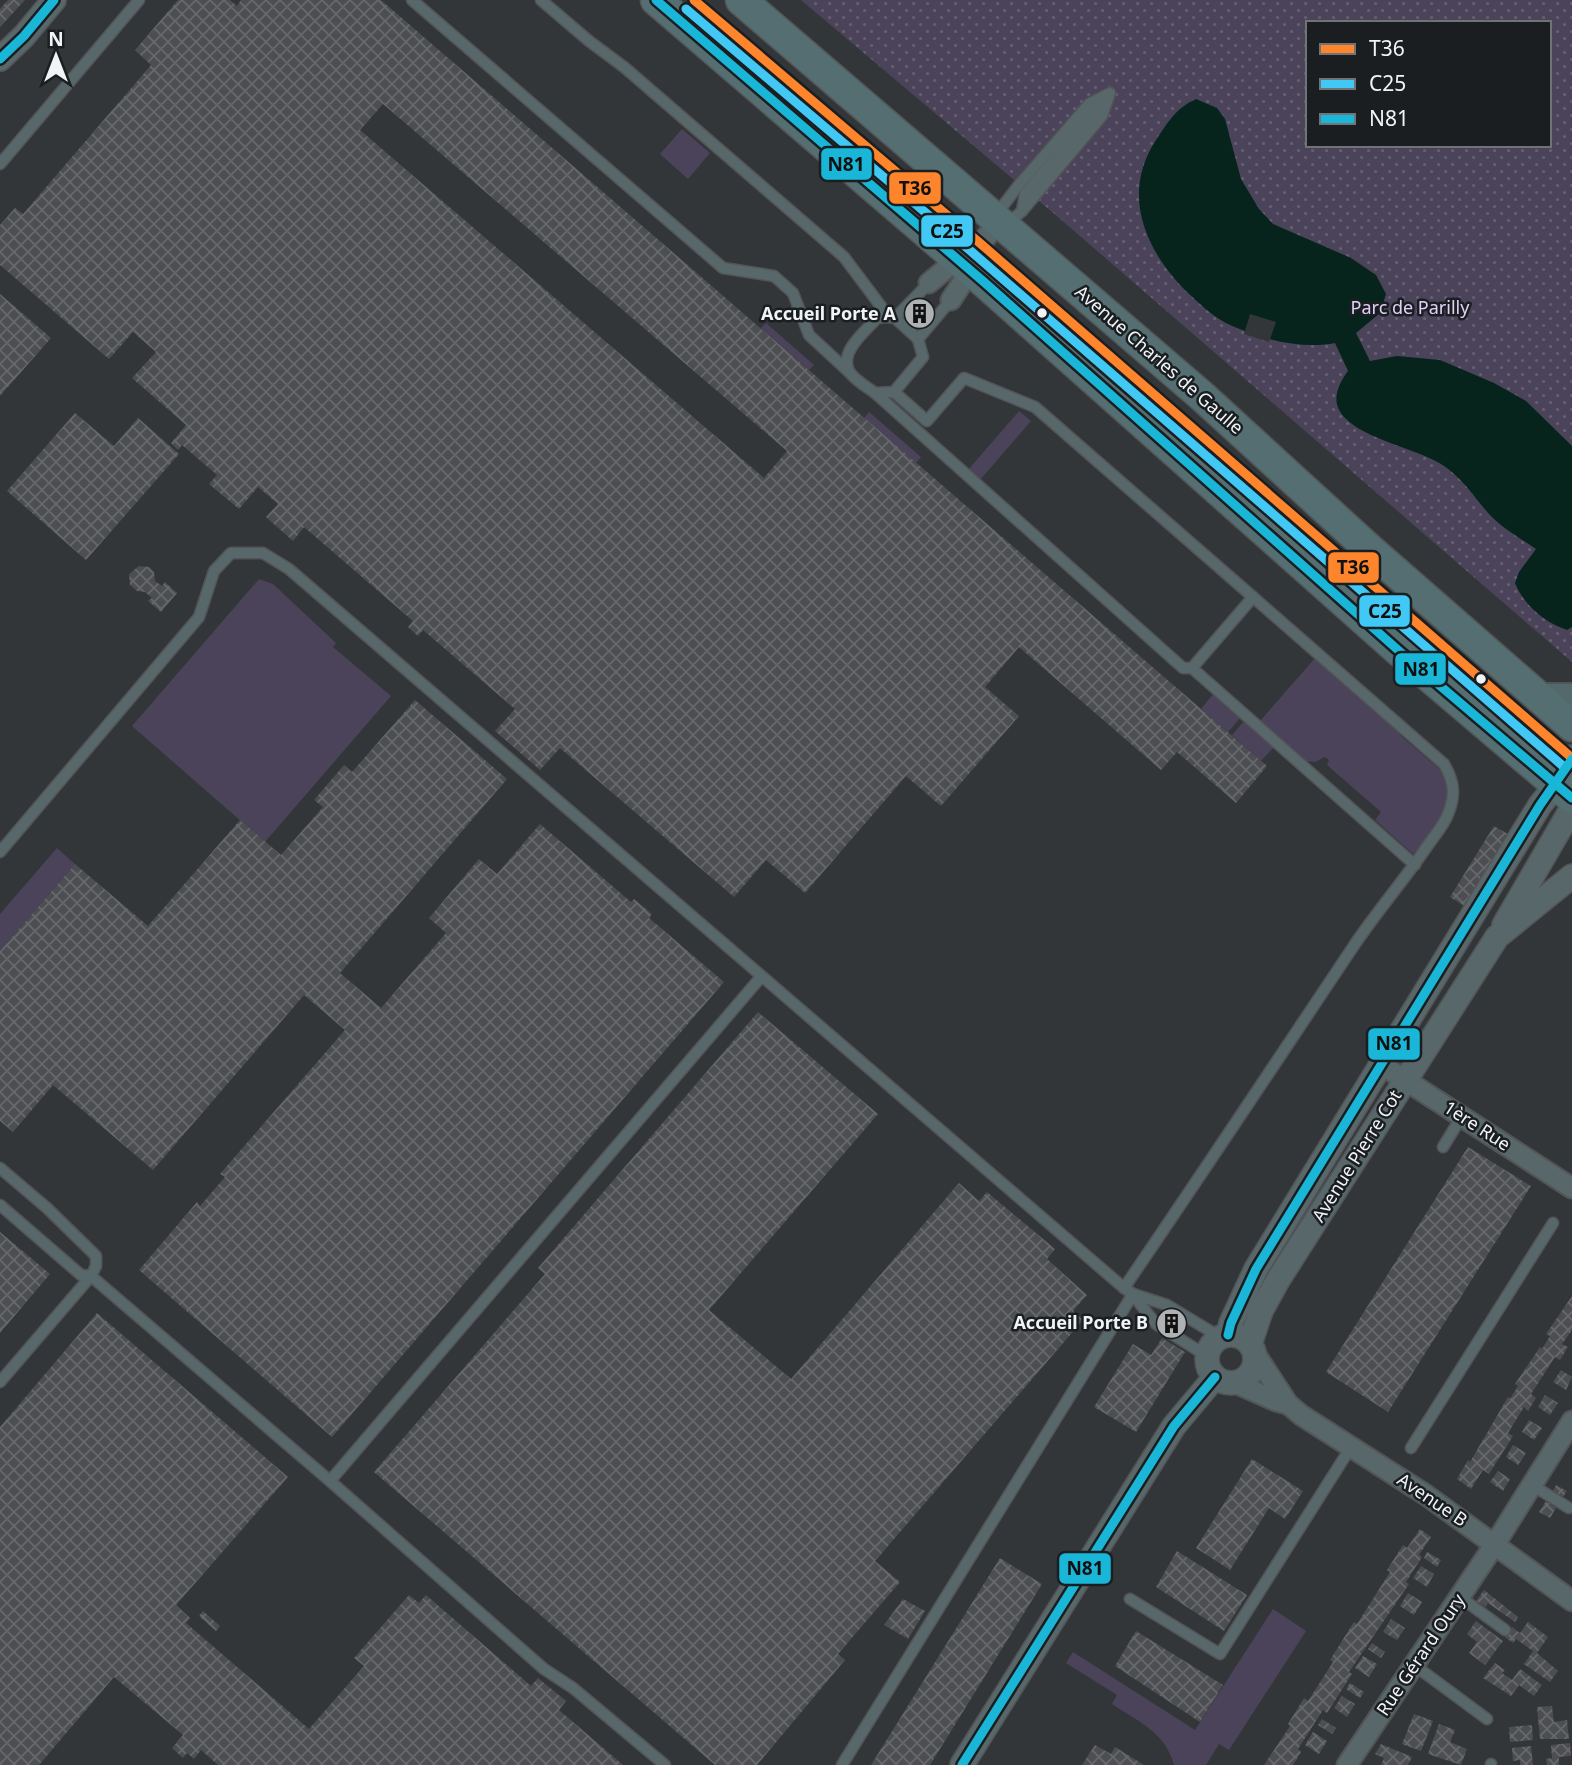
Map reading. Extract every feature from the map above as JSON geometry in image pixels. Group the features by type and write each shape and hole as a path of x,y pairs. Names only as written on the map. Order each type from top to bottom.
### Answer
{"main road":[{"name":"Avenue Charles de Gaulle","path":"656,0 995,228 1203,397 1367,547 1572,726"},
{"name":"Avenue Charles de Gaulle","path":"741,0 980,203 995,228 1398,650 1568,793"},
{"path":"1541,697 1572,697"},
{"path":"1568,793 1572,759"}],"street":[{"path":"0,59 24,36 54,0"},
{"path":"929,283 995,228"},
{"path":"951,300 995,228"},
{"name":"Avenue Pierre Cot","path":"1252,1348 1261,1311 1278,1280 1497,937 1568,793"},
{"name":"Avenue Pierre Cot","path":"1224,1336 1256,1269 1540,805 1568,793"},
{"name":"Avenue Pierre Cot","path":"1497,937 1570,876"},
{"name":"1ère Rue","path":"1381,1065 1572,1188"},
{"path":"1237,1335 1252,1348 1255,1359 1250,1374 1244,1379 1218,1372 1209,1348 1224,1336 1237,1335"},
{"name":"Avenue B","path":"1252,1348 1288,1404 1301,1415 1426,1495 1572,1601"},
{"path":"962,1765 1174,1426 1218,1372"},
{"name":"Avenue B","path":"1218,1372 1276,1401 1288,1404"},
{"name":"Rue Gérard Oury","path":"1347,1765 1495,1544 1572,1420"}],"lane":[{"path":"0,164 139,0"},
{"path":"412,0 723,268 774,276 793,293 809,335 849,372 1183,667 1192,667 1415,865"},
{"path":"541,0 624,67 844,257 892,317 918,339 923,357 894,391 874,393"},
{"path":"694,0 995,228 1489,688 1572,759"},
{"path":"995,228 1102,116 1110,93"},
{"path":"995,228 1089,104 1110,93"},
{"path":"995,228 1110,93"},
{"path":"995,228 1025,194"},
{"path":"849,372 848,351 877,318 892,317 929,283"},
{"path":"918,339 951,300"},
{"path":"842,1765 1128,1291 1357,940 1415,865 1447,818 1454,788 1444,764 1035,407 964,378 927,421 894,391"},
{"path":"0,852 199,617 214,571 231,553 262,553 289,569 1128,1291 1156,1324 1218,1372"},
{"path":"1192,667 1253,597"},
{"path":"330,1481 761,977"},
{"path":"1443,1147 1462,1116"},
{"path":"0,1168 47,1208 96,1256 96,1266 91,1276 0,1382"},
{"path":"0,1205 81,1275 91,1276 544,1669 573,1688 665,1765"},
{"path":"1411,1448 1552,1223"},
{"path":"1128,1291 1167,1305 1224,1336"},
{"path":"1130,1599 1220,1654 1351,1447"},
{"path":"1532,1485 1569,1508"},
{"path":"1460,1597 1505,1630"},
{"path":"1414,1665 1487,1719"}],"green space":[{"name":"Parc de Parilly","path":"801,0 1572,0 1572,662 1051,211"},
{"path":"682,129 710,153 688,179 660,154"},
{"path":"766,323 814,365 809,370 761,328"},
{"path":"1019,411 1031,421 980,480 968,470"},
{"path":"869,412 921,457 916,463 864,418"},
{"path":"259,579 273,584 336,643 333,647 391,696 265,842 132,726"},
{"path":"1316,657 1402,732 1400,735 1446,775 1448,797 1441,818 1413,854 1375,820 1381,812 1327,765 1329,760 1325,757 1315,762 1306,761 1260,721"},
{"path":"1214,693 1241,717 1228,732 1201,709"},
{"path":"1245,720 1275,746 1261,761 1232,735"},
{"path":"57,848 75,864 0,951 0,914"},
{"path":"1273,1609 1306,1631 1229,1750 1219,1744 1206,1765 1174,1765 1158,1736 1112,1704 1117,1695 1066,1663 1073,1652 1195,1730"}],"shaded area":[{"path":"1196,99 1217,108 1225,119 1241,179 1259,209 1273,224 1351,258 1376,275 1386,294 1380,313 1356,333 1370,361 1397,356 1440,360 1494,383 1526,401 1572,446 1572,627 1567,630 1543,617 1529,605 1515,583 1519,572 1536,549 1494,519 1461,481 1441,464 1377,438 1345,418 1336,400 1348,371 1335,343 1293,344 1226,323 1188,293 1160,260 1143,222 1139,202 1140,181 1145,161 1156,140 1178,111"}],"pier":[{"path":"1250,314 1276,322 1269,342 1244,334"}],"building":[{"path":"8,0 25,0 0,27 0,9"},
{"path":"178,0 230,0 237,6 241,0 381,0 1267,766 1236,803 1177,752 1161,770 1019,647 985,687 1019,716 941,806 906,776 805,893 766,860 734,897 560,748 540,770 495,731 515,709 423,630 418,636 408,627 413,621 304,527 293,541 266,517 278,504 258,487 239,509 209,484 217,475 182,445 178,450 171,443 186,425 132,378 156,352 133,332 109,359 0,265 0,225 15,208 23,214 151,65 135,50","holes":["383,104 787,451 764,478 360,130"]},
{"path":"0,294 51,338 0,396"},
{"name":"Accueil Porte A","path":"921,305 927,311 915,325 908,319"},
{"path":"75,413 114,446 138,418 179,454 86,560 7,491"},
{"path":"139,566 149,567 154,572 155,581 162,586 165,582 177,593 161,612 148,601 152,598 130,585 129,574"},
{"path":"415,700 507,779 340,973 381,1008 446,933 429,918 479,859 497,874 540,824 631,902 634,899 652,914 649,918 724,982 332,1437 139,1270 197,1202 200,1206 225,1177 220,1174 345,1030 304,995 153,1170 53,1085 13,1132 0,1121 0,951 75,864 148,926 240,820 281,855 323,807 314,800 344,765 352,772"},
{"path":"1494,826 1511,836 1466,907 1450,897"},
{"path":"758,1012 878,1114 709,1310 791,1379 959,1183 979,1201 987,1192 1055,1249 1047,1259 1087,1295 1073,1311 1083,1320 875,1561 900,1582 838,1654 845,1660 757,1765 715,1765 374,1472 545,1274 538,1268"},
{"path":"1468,1147 1531,1186 1388,1412 1326,1372"},
{"path":"0,1232 50,1274 0,1333"},
{"path":"1572,1296 1572,1330 1562,1344 1568,1347 1560,1360 1555,1357 1531,1394 1536,1398 1528,1411 1524,1407 1508,1433 1513,1436 1489,1474 1483,1470 1471,1489 1457,1479 1508,1397 1510,1399 1518,1386 1515,1384 1540,1347 1542,1349 1550,1336 1546,1334"},
{"path":"97,1313 288,1477 176,1605 190,1618 186,1623 309,1729 364,1666 354,1658 409,1595 419,1603 426,1595 531,1686 538,1678 566,1701 559,1710 623,1765 218,1765 201,1750 194,1759 187,1753 183,1758 172,1748 183,1735 114,1677 39,1765 0,1765 0,1427"},
{"path":"1162,1338 1185,1352 1136,1432 1094,1407 1133,1344 1151,1355"},
{"path":"1561,1370 1572,1377 1566,1390 1553,1382"},
{"path":"1545,1395 1558,1403 1550,1415 1538,1407"},
{"path":"1529,1420 1542,1428 1534,1440 1522,1432"},
{"path":"1513,1445 1526,1453 1518,1465 1506,1457"},
{"path":"1252,1459 1303,1491 1285,1519 1269,1508 1230,1570 1196,1548"},
{"path":"1498,1471 1510,1479 1503,1491 1490,1482"},
{"path":"1556,1485 1567,1491 1563,1497 1553,1491"},
{"path":"1546,1501 1556,1508 1550,1518 1539,1512"},
{"path":"1420,1529 1431,1537 1406,1582 1409,1584 1349,1672 1352,1674 1327,1713 1323,1710 1298,1749 1301,1752 1293,1765 1264,1765 1290,1726 1288,1724 1304,1698 1308,1701 1354,1622 1357,1624 1390,1572 1387,1570 1403,1545 1407,1548"},
{"path":"1177,1551 1247,1595 1224,1631 1156,1587"},
{"path":"1427,1552 1441,1560 1437,1567 1424,1558"},
{"path":"1000,1558 1042,1584 930,1765 871,1765"},
{"path":"1421,1566 1434,1574 1427,1587 1413,1578"},
{"path":"1484,1590 1518,1617 1515,1622 1488,1603 1486,1607 1476,1601"},
{"path":"1408,1593 1422,1602 1414,1615 1400,1606"},
{"path":"903,1599 925,1611 908,1639 884,1625"},
{"path":"203,1611 220,1626 216,1631 199,1616"},
{"path":"1391,1619 1405,1628 1397,1640 1383,1632"},
{"path":"1476,1621 1503,1641 1485,1665 1469,1653 1477,1642 1467,1634"},
{"path":"1528,1622 1548,1637 1537,1653 1558,1671 1550,1682 1524,1664 1533,1651 1516,1639 1513,1643 1505,1637 1512,1627 1520,1633"},
{"path":"1136,1631 1223,1685 1200,1722 1115,1666"},
{"path":"1372,1643 1385,1652 1381,1658 1368,1649"},
{"path":"1363,1656 1377,1664 1369,1677 1355,1668"},
{"path":"1495,1663 1505,1670 1502,1673 1512,1680 1520,1669 1542,1685 1534,1696 1519,1685 1511,1696 1483,1678"},
{"path":"1350,1683 1364,1692 1360,1698 1346,1689"},
{"path":"1342,1696 1355,1704 1347,1717 1334,1708"},
{"path":"1552,1706 1554,1722 1567,1720 1569,1739 1540,1739 1537,1707"},
{"path":"1414,1714 1433,1721 1421,1751 1402,1744"},
{"path":"1322,1719 1336,1728 1332,1734 1318,1725"},
{"path":"1439,1724 1455,1730 1450,1742 1467,1749 1461,1765 1428,1754"},
{"path":"1532,1725 1533,1740 1510,1742 1509,1727"},
{"path":"1313,1732 1327,1741 1319,1754 1305,1745"},
{"path":"1570,1743 1571,1756 1559,1757 1559,1765 1547,1765 1546,1759 1552,1758 1551,1745"},
{"path":"1381,1744 1412,1757 1408,1765 1381,1765 1384,1758 1375,1754"},
{"path":"1095,1745 1111,1754 1115,1747 1144,1765 1082,1765"},
{"path":"1531,1746 1533,1765 1520,1765 1520,1760 1513,1761 1512,1748"}],"transit line":[{"name":"N81","path":"0,59 24,36 54,0"},
{"name":"N81","path":"656,0 984,282 1398,650 1572,798"},
{"name":"T36","path":"694,0 981,244 1572,758"},
{"name":"C25","path":"686,9 973,253 1564,767"},
{"name":"N81","path":"1228,1335 1256,1269 1540,805 1572,759"},
{"name":"N81","path":"962,1765 1174,1426 1215,1377"}],"place":[{"name":"Accueil Porte A","path":"919,314"},
{"name":"Accueil Porte B","path":"1171,1323"}]}
